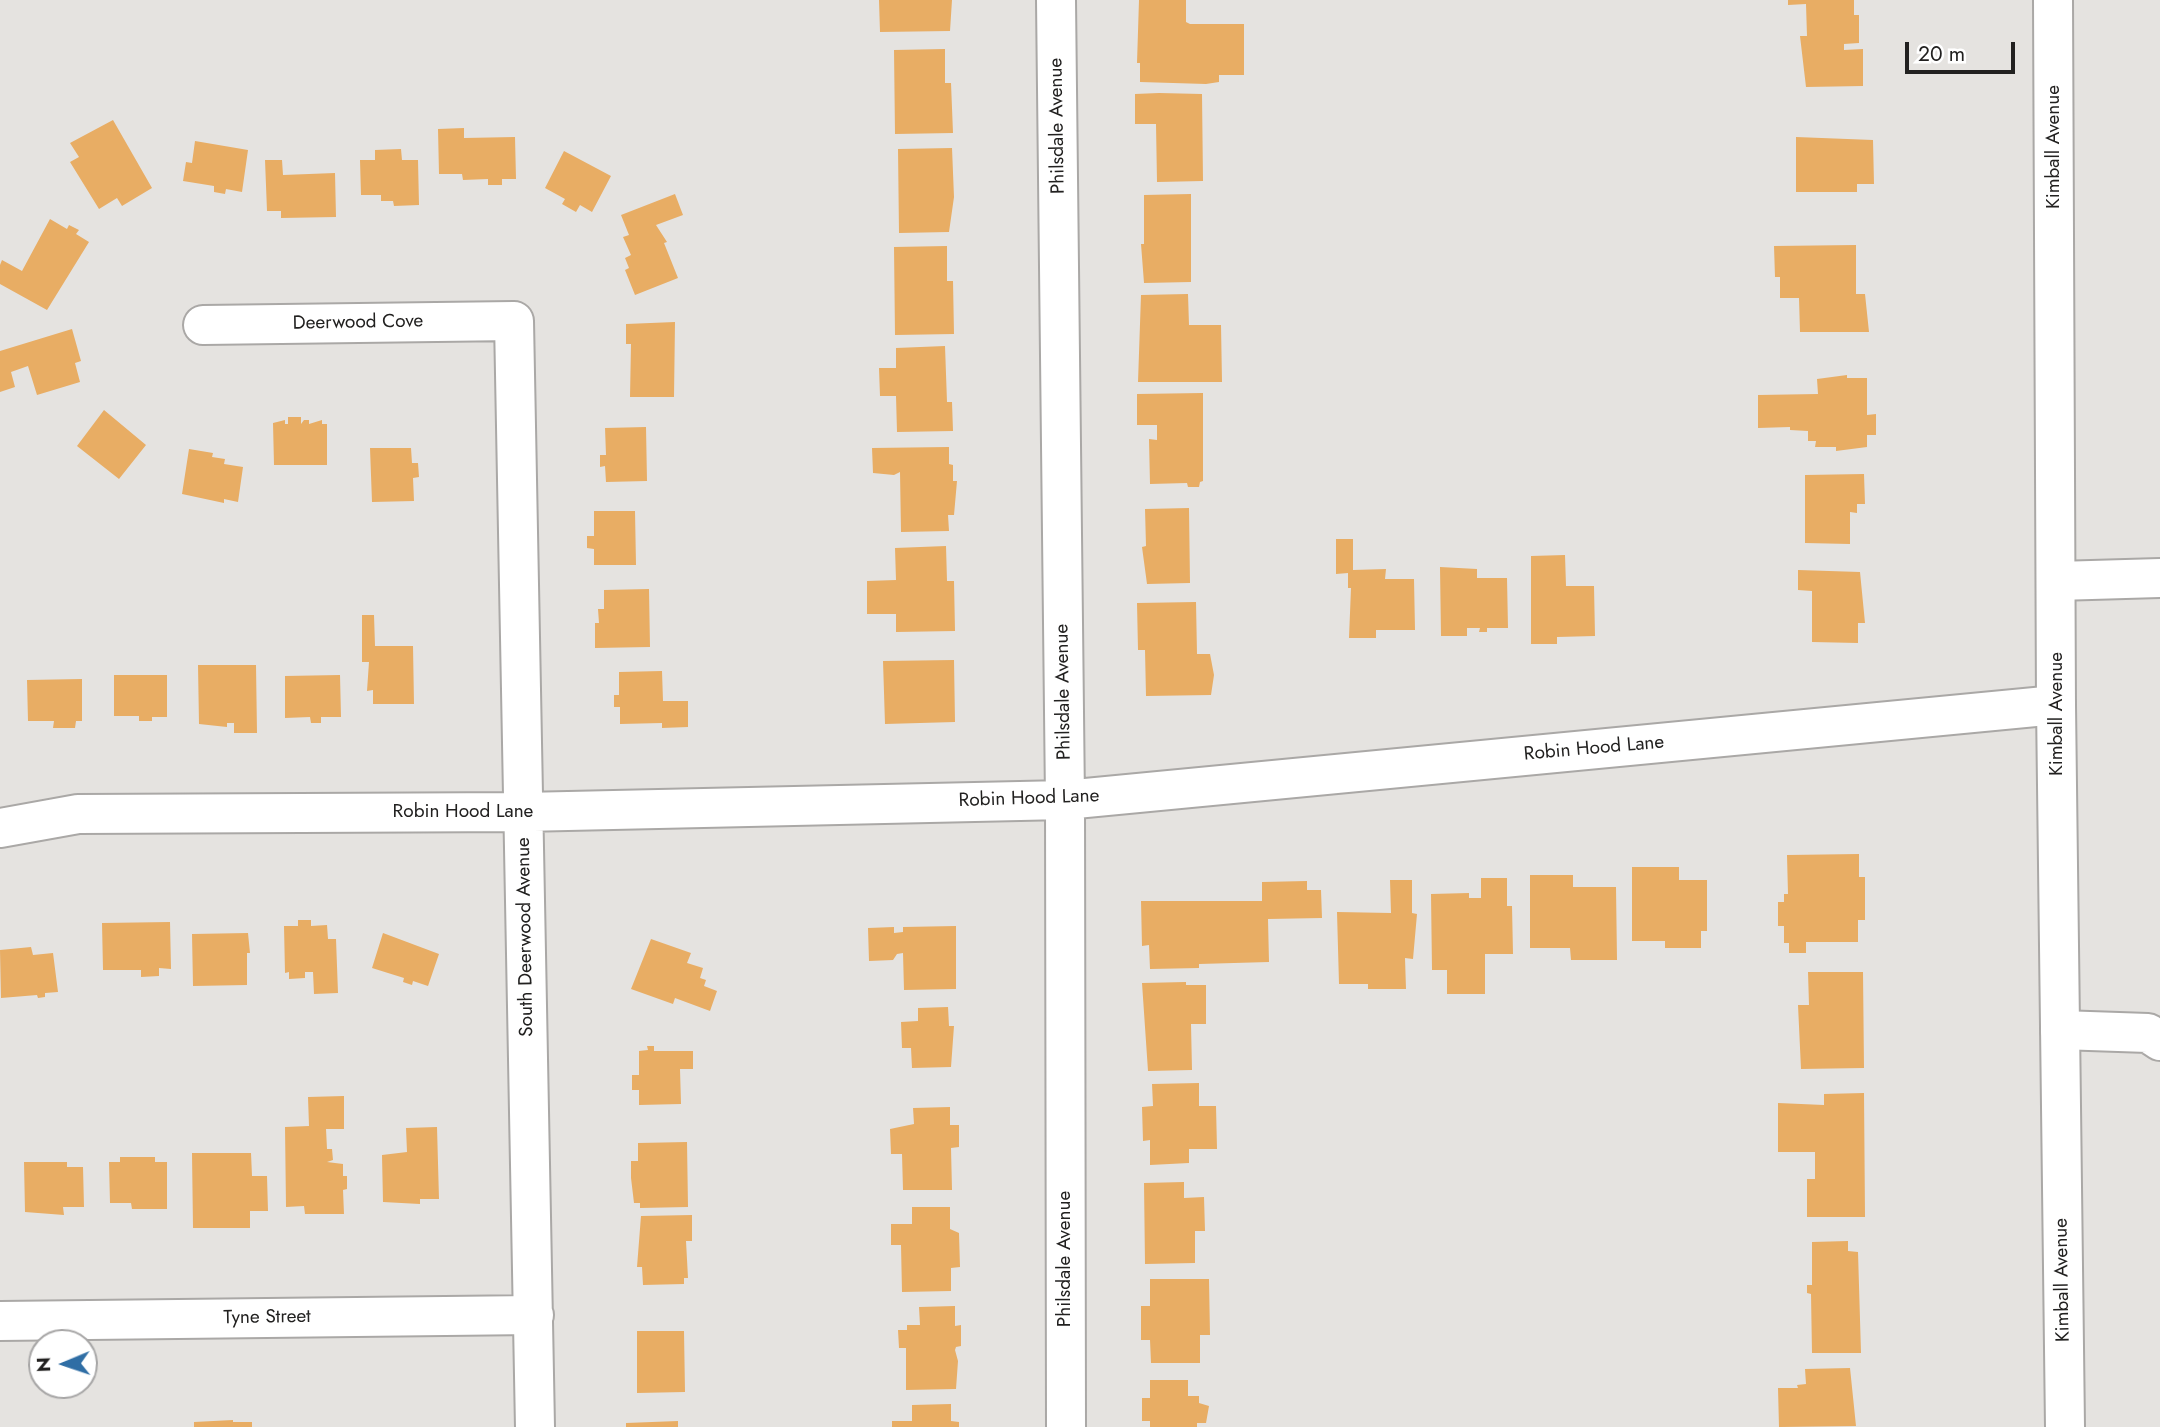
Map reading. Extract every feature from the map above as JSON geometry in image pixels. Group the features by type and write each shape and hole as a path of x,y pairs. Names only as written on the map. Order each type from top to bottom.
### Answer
{"street":[{"name":"Philsdale Avenue","path":"1056,0 1065,800 1066,1427"},
{"name":"Kimball Avenue","path":"2053,0 2056,705 2065,1427"},
{"name":"Deerwood Cove","path":"203,325 514,321"},
{"name":"South Deerwood Avenue","path":"514,321 535,1427"},
{"path":"2057,581 2160,578"},
{"name":"Robin Hood Lane","path":"0,828 78,814 523,812 1065,800 2056,705"},
{"path":"2060,1030 2148,1034 2160,1041"},
{"name":"Tyne Street","path":"0,1321 534,1315"}],"building":[{"path":"879,0 952,0 950,31 880,32"},
{"path":"1139,0 1186,0 1186,22 1190,24 1244,24 1244,75 1219,75 1219,82 1206,84 1140,82 1140,63 1137,63"},
{"path":"1788,0 1854,0 1854,15 1859,15 1859,43 1844,44 1844,50 1863,49 1863,86 1806,87 1800,36 1807,36 1806,4 1788,5"},
{"path":"945,49 945,83 951,83 953,133 895,134 894,50"},
{"path":"1135,94 1202,94 1203,181 1157,182 1156,124 1135,124"},
{"path":"113,120 152,188 122,206 117,198 99,209 70,162 79,157 70,143"},
{"path":"464,128 464,138 515,137 516,179 502,179 502,185 488,185 488,179 463,180 462,174 439,174 438,129"},
{"path":"1796,137 1873,140 1874,184 1857,184 1857,192 1796,192"},
{"path":"195,141 248,150 242,192 226,189 225,194 214,192 214,186 183,181 186,162 192,163"},
{"path":"952,148 954,197 949,232 899,233 898,149"},
{"path":"401,149 402,160 418,160 419,205 394,206 393,201 381,201 381,195 361,195 360,160 375,160 375,150"},
{"path":"564,151 611,176 592,212 580,205 576,212 562,204 565,199 545,188"},
{"path":"265,160 282,160 283,175 335,173 336,217 281,218 281,211 267,211"},
{"path":"675,194 683,215 656,225 667,242 664,243 678,278 635,295 625,270 629,268 625,258 631,255 623,237 629,235 621,215"},
{"path":"1191,194 1191,282 1144,283 1141,244 1144,244 1144,195"},
{"path":"50,219 67,229 69,225 79,230 76,234 89,242 47,310 0,284 0,265 2,260 22,271"},
{"path":"1856,245 1856,294 1865,294 1869,332 1800,332 1799,298 1780,298 1780,277 1775,277 1774,246"},
{"path":"947,246 947,281 953,281 954,334 895,335 894,247"},
{"path":"1188,294 1189,325 1221,325 1222,382 1138,382 1141,295"},
{"path":"675,322 674,397 630,397 631,344 626,344 626,324"},
{"path":"72,329 81,361 75,363 80,382 37,395 28,366 11,372 15,387 0,392 0,351"},
{"path":"945,346 947,402 952,402 953,431 897,432 896,396 880,396 879,368 896,368 896,348"},
{"path":"1847,375 1847,378 1867,378 1867,415 1876,414 1876,435 1867,435 1867,447 1836,451 1836,447 1815,447 1816,441 1808,441 1808,431 1790,430 1790,427 1758,428 1758,395 1818,394 1817,379"},
{"path":"1203,393 1203,481 1199,487 1188,487 1187,483 1150,484 1149,439 1157,440 1157,425 1137,425 1137,394"},
{"path":"104,410 146,445 119,479 77,446"},
{"path":"288,417 301,417 301,424 304,420 309,420 309,424 322,420 322,424 327,424 327,465 274,465 273,423 285,420 285,424 288,424"},
{"path":"646,427 647,481 606,482 605,466 600,467 600,455 606,455 605,428"},
{"path":"949,447 953,481 957,481 954,515 948,515 949,531 901,532 900,472 894,475 873,473 872,448"},
{"path":"370,448 411,448 412,463 418,463 419,477 413,478 414,501 372,502"},
{"path":"189,449 213,453 212,457 225,459 224,464 243,467 238,502 224,499 224,503 182,494"},
{"path":"1864,474 1865,504 1857,504 1857,513 1850,512 1850,544 1805,543 1805,475"},
{"path":"1189,508 1190,583 1147,584 1142,547 1146,546 1145,509"},
{"path":"594,511 635,511 636,565 594,565 594,549 587,548 587,536 594,536"},
{"path":"1336,539 1353,539 1353,570 1386,569 1385,579 1414,579 1415,630 1376,630 1376,638 1349,638 1351,588 1348,588 1348,573 1336,574"},
{"path":"946,546 947,581 954,581 955,631 896,632 896,614 867,614 867,581 896,580 895,548"},
{"path":"1565,555 1566,586 1594,586 1595,636 1557,637 1557,644 1531,644 1531,556"},
{"path":"1440,567 1477,569 1477,578 1507,578 1508,628 1487,628 1487,632 1479,632 1480,628 1467,628 1467,636 1441,636"},
{"path":"1798,570 1860,572 1865,623 1858,623 1858,643 1812,642 1812,591 1798,590"},
{"path":"649,589 650,647 595,648 595,623 599,623 598,609 604,609 604,590"},
{"path":"1196,602 1197,654 1210,654 1214,675 1211,695 1146,696 1145,650 1138,650 1137,603"},
{"path":"362,615 374,615 375,646 413,646 414,704 373,704 373,690 367,691 369,662 362,662"},
{"path":"954,660 955,722 885,724 883,661"},
{"path":"198,665 256,665 257,733 234,733 234,723 227,723 227,727 199,724"},
{"path":"662,671 663,701 688,701 688,727 662,728 662,723 620,724 620,707 614,707 614,695 619,695 619,672"},
{"path":"114,675 167,675 167,717 152,717 152,721 139,721 139,716 114,716"},
{"path":"340,675 341,717 321,717 321,723 311,723 310,717 285,718 285,676"},
{"path":"82,679 82,721 76,721 75,728 53,728 54,721 28,721 27,680"},
{"path":"1859,854 1859,877 1865,877 1865,920 1858,920 1858,942 1806,942 1806,953 1789,953 1789,943 1784,943 1784,926 1778,926 1778,902 1784,902 1784,894 1788,894 1787,855"},
{"path":"1632,867 1679,867 1679,880 1707,880 1707,931 1701,931 1701,948 1665,948 1665,941 1632,941"},
{"path":"1530,875 1573,875 1573,887 1616,887 1617,960 1571,960 1570,948 1530,948"},
{"path":"1481,878 1507,878 1507,906 1512,906 1513,954 1485,954 1485,994 1447,994 1447,970 1432,970 1431,894 1469,893 1469,898 1481,898"},
{"path":"1390,880 1412,880 1412,913 1417,914 1413,959 1405,958 1406,989 1368,989 1368,984 1339,984 1337,912 1391,913"},
{"path":"1307,881 1307,890 1321,890 1322,918 1268,919 1269,962 1199,964 1199,968 1150,969 1149,945 1142,946 1141,901 1262,901 1262,882"},
{"path":"298,920 311,920 311,926 327,925 328,939 336,939 338,993 314,994 313,972 305,972 305,978 289,979 289,972 285,973 284,926 298,926"},
{"path":"170,922 171,969 159,968 159,976 141,977 141,970 103,970 102,923"},
{"path":"956,926 956,989 904,990 903,953 897,954 893,960 869,961 868,928 894,927 894,933 903,932 903,927"},
{"path":"248,933 250,953 247,953 247,985 193,986 192,934"},
{"path":"383,933 439,954 428,986 413,981 412,985 403,982 404,978 372,968"},
{"path":"651,939 691,953 687,963 703,968 700,978 706,980 704,986 717,991 710,1011 675,998 673,1004 631,989"},
{"path":"31,947 33,955 53,953 58,992 45,993 45,997 38,998 37,995 1,998 0,950"},
{"path":"1808,972 1863,972 1864,1068 1801,1069 1798,1005 1809,1005"},
{"path":"1186,982 1186,985 1206,985 1206,1024 1191,1024 1192,1070 1148,1071 1142,983"},
{"path":"948,1007 949,1026 954,1026 951,1067 912,1068 911,1048 902,1048 901,1022 918,1021 918,1008"},
{"path":"647,1046 654,1046 654,1051 693,1051 693,1069 680,1069 681,1104 639,1105 639,1090 632,1090 632,1075 639,1075 639,1051 648,1050"},
{"path":"1199,1083 1199,1106 1216,1106 1217,1149 1189,1149 1189,1163 1150,1165 1150,1140 1143,1141 1142,1107 1153,1106 1152,1084"},
{"path":"1864,1093 1865,1217 1807,1217 1807,1179 1815,1179 1815,1152 1778,1152 1778,1103 1824,1105 1824,1094"},
{"path":"344,1096 344,1129 326,1129 327,1149 332,1149 333,1160 327,1162 343,1164 343,1176 347,1176 347,1189 343,1190 344,1214 305,1214 304,1206 286,1207 285,1127 309,1126 308,1097"},
{"path":"950,1107 950,1125 959,1125 959,1147 951,1148 952,1190 903,1190 902,1154 891,1154 890,1129 914,1124 913,1108"},
{"path":"437,1127 439,1199 420,1199 420,1204 383,1202 382,1155 407,1152 406,1128"},
{"path":"687,1142 688,1207 640,1208 640,1203 634,1203 631,1178 631,1161 638,1161 638,1143"},
{"path":"192,1153 251,1153 252,1176 267,1176 268,1211 250,1211 250,1228 193,1228"},
{"path":"120,1157 155,1157 155,1162 167,1162 167,1209 132,1209 131,1203 110,1203 109,1162 120,1162"},
{"path":"24,1162 67,1162 67,1167 83,1167 84,1207 63,1207 64,1215 25,1212"},
{"path":"1184,1182 1184,1198 1204,1197 1205,1231 1195,1231 1195,1263 1145,1264 1144,1183"},
{"path":"912,1207 950,1207 950,1229 959,1233 960,1267 951,1268 951,1291 902,1292 901,1245 891,1245 891,1224 912,1224"},
{"path":"692,1215 692,1241 686,1241 688,1278 684,1278 684,1284 643,1285 642,1267 637,1267 641,1216"},
{"path":"1848,1241 1848,1251 1858,1252 1861,1353 1812,1353 1811,1294 1807,1293 1807,1285 1812,1285 1812,1242"},
{"path":"1150,1279 1209,1279 1210,1335 1200,1335 1200,1363 1151,1363 1150,1340 1141,1340 1141,1306 1150,1306"},
{"path":"955,1306 955,1326 961,1325 961,1346 955,1350 958,1361 956,1389 906,1390 906,1348 899,1348 898,1330 907,1330 907,1325 920,1325 919,1307"},
{"path":"637,1331 684,1331 685,1392 637,1393"},
{"path":"1850,1368 1856,1426 1779,1427 1778,1388 1798,1388 1797,1385 1806,1384 1805,1369"},
{"path":"1150,1380 1188,1380 1188,1396 1199,1396 1199,1403 1209,1406 1206,1423 1197,1423 1197,1427 1150,1427 1150,1421 1142,1421 1142,1398 1150,1398"},
{"path":"951,1404 951,1421 959,1422 959,1427 892,1427 892,1421 912,1421 912,1405"},
{"path":"678,1421 678,1427 626,1427 626,1423"},
{"path":"194,1422 252,1422 252,1427 194,1427"}]}
